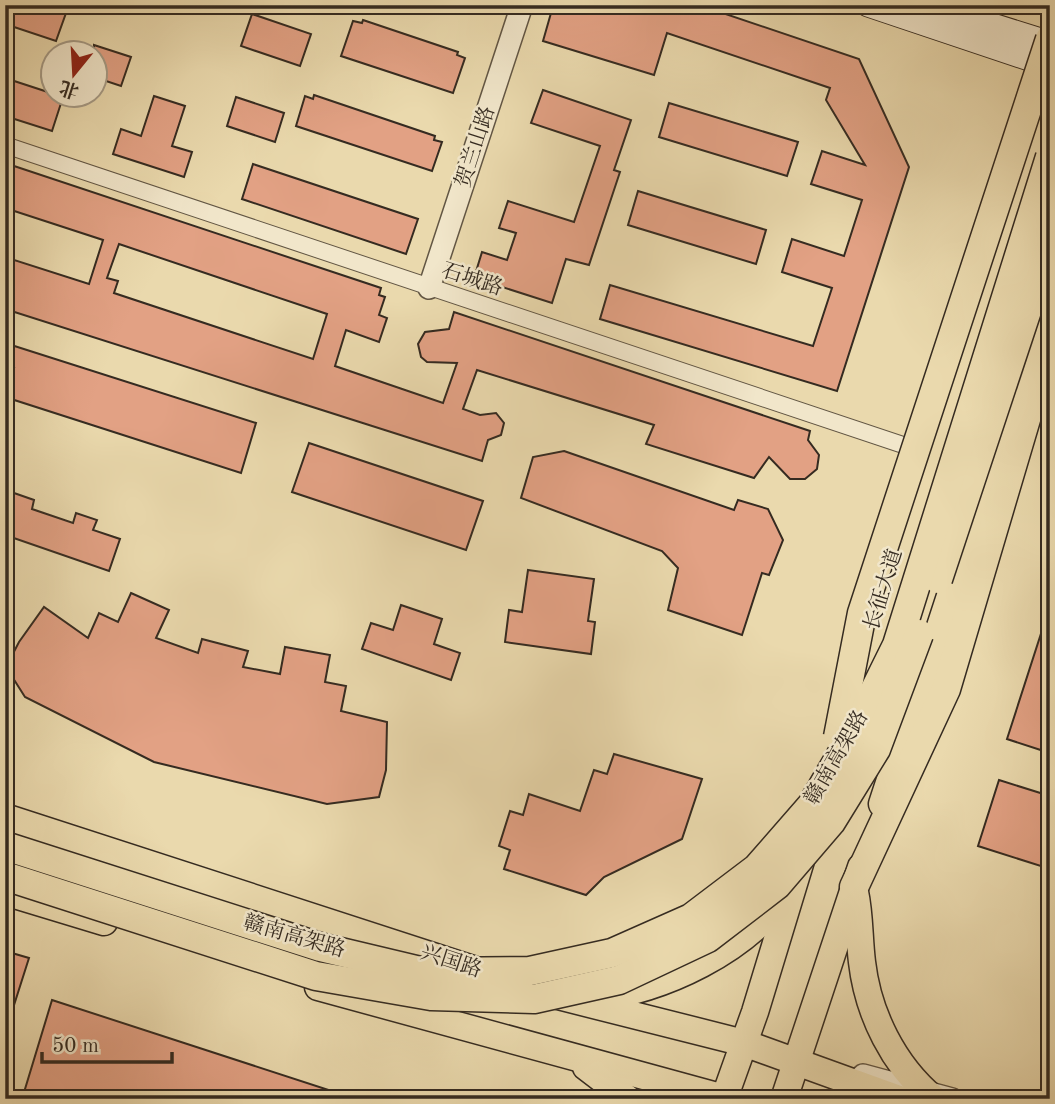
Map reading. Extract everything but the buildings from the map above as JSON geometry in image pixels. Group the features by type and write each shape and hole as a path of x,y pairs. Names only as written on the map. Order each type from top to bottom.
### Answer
{"highway":[{"path":"838,737 862,613 1050,41"},
{"name":"赣南高架路","path":"5,846 320,947 425,972 530,971 612,953 691,918 757,868 812,805 852,736 897,645 1050,157"},
{"name":"赣南高架路","path":"5,876 316,976 431,996 534,999 619,980 708,938 777,885 831,822 876,749 913,652 1050,241"},
{"path":"855,887 946,689 1050,338"}],"main road":[{"path":"868,5 1050,66"},
{"path":"929,5 1050,41"},
{"name":"长征大道","path":"726,1098 927,453 1050,84"},
{"path":"784,1099 1050,290"},
{"name":"兴国路","path":"5,817 572,1001 744,1043 919,1096"},
{"path":"572,1001 627,992 663,981 705,961 768,913 798,874"},
{"path":"855,887 860,918 862,964 873,1010 893,1052 919,1096"},
{"path":"5,892 312,986 726,1098"},
{"path":"533,1045 576,1061 614,1086 628,1099"}],"street":[{"name":"贺兰山路","path":"429,288 522,5"},
{"name":"石城路","path":"5,145 927,453"},
{"path":"919,1096 952,1099"}]}
